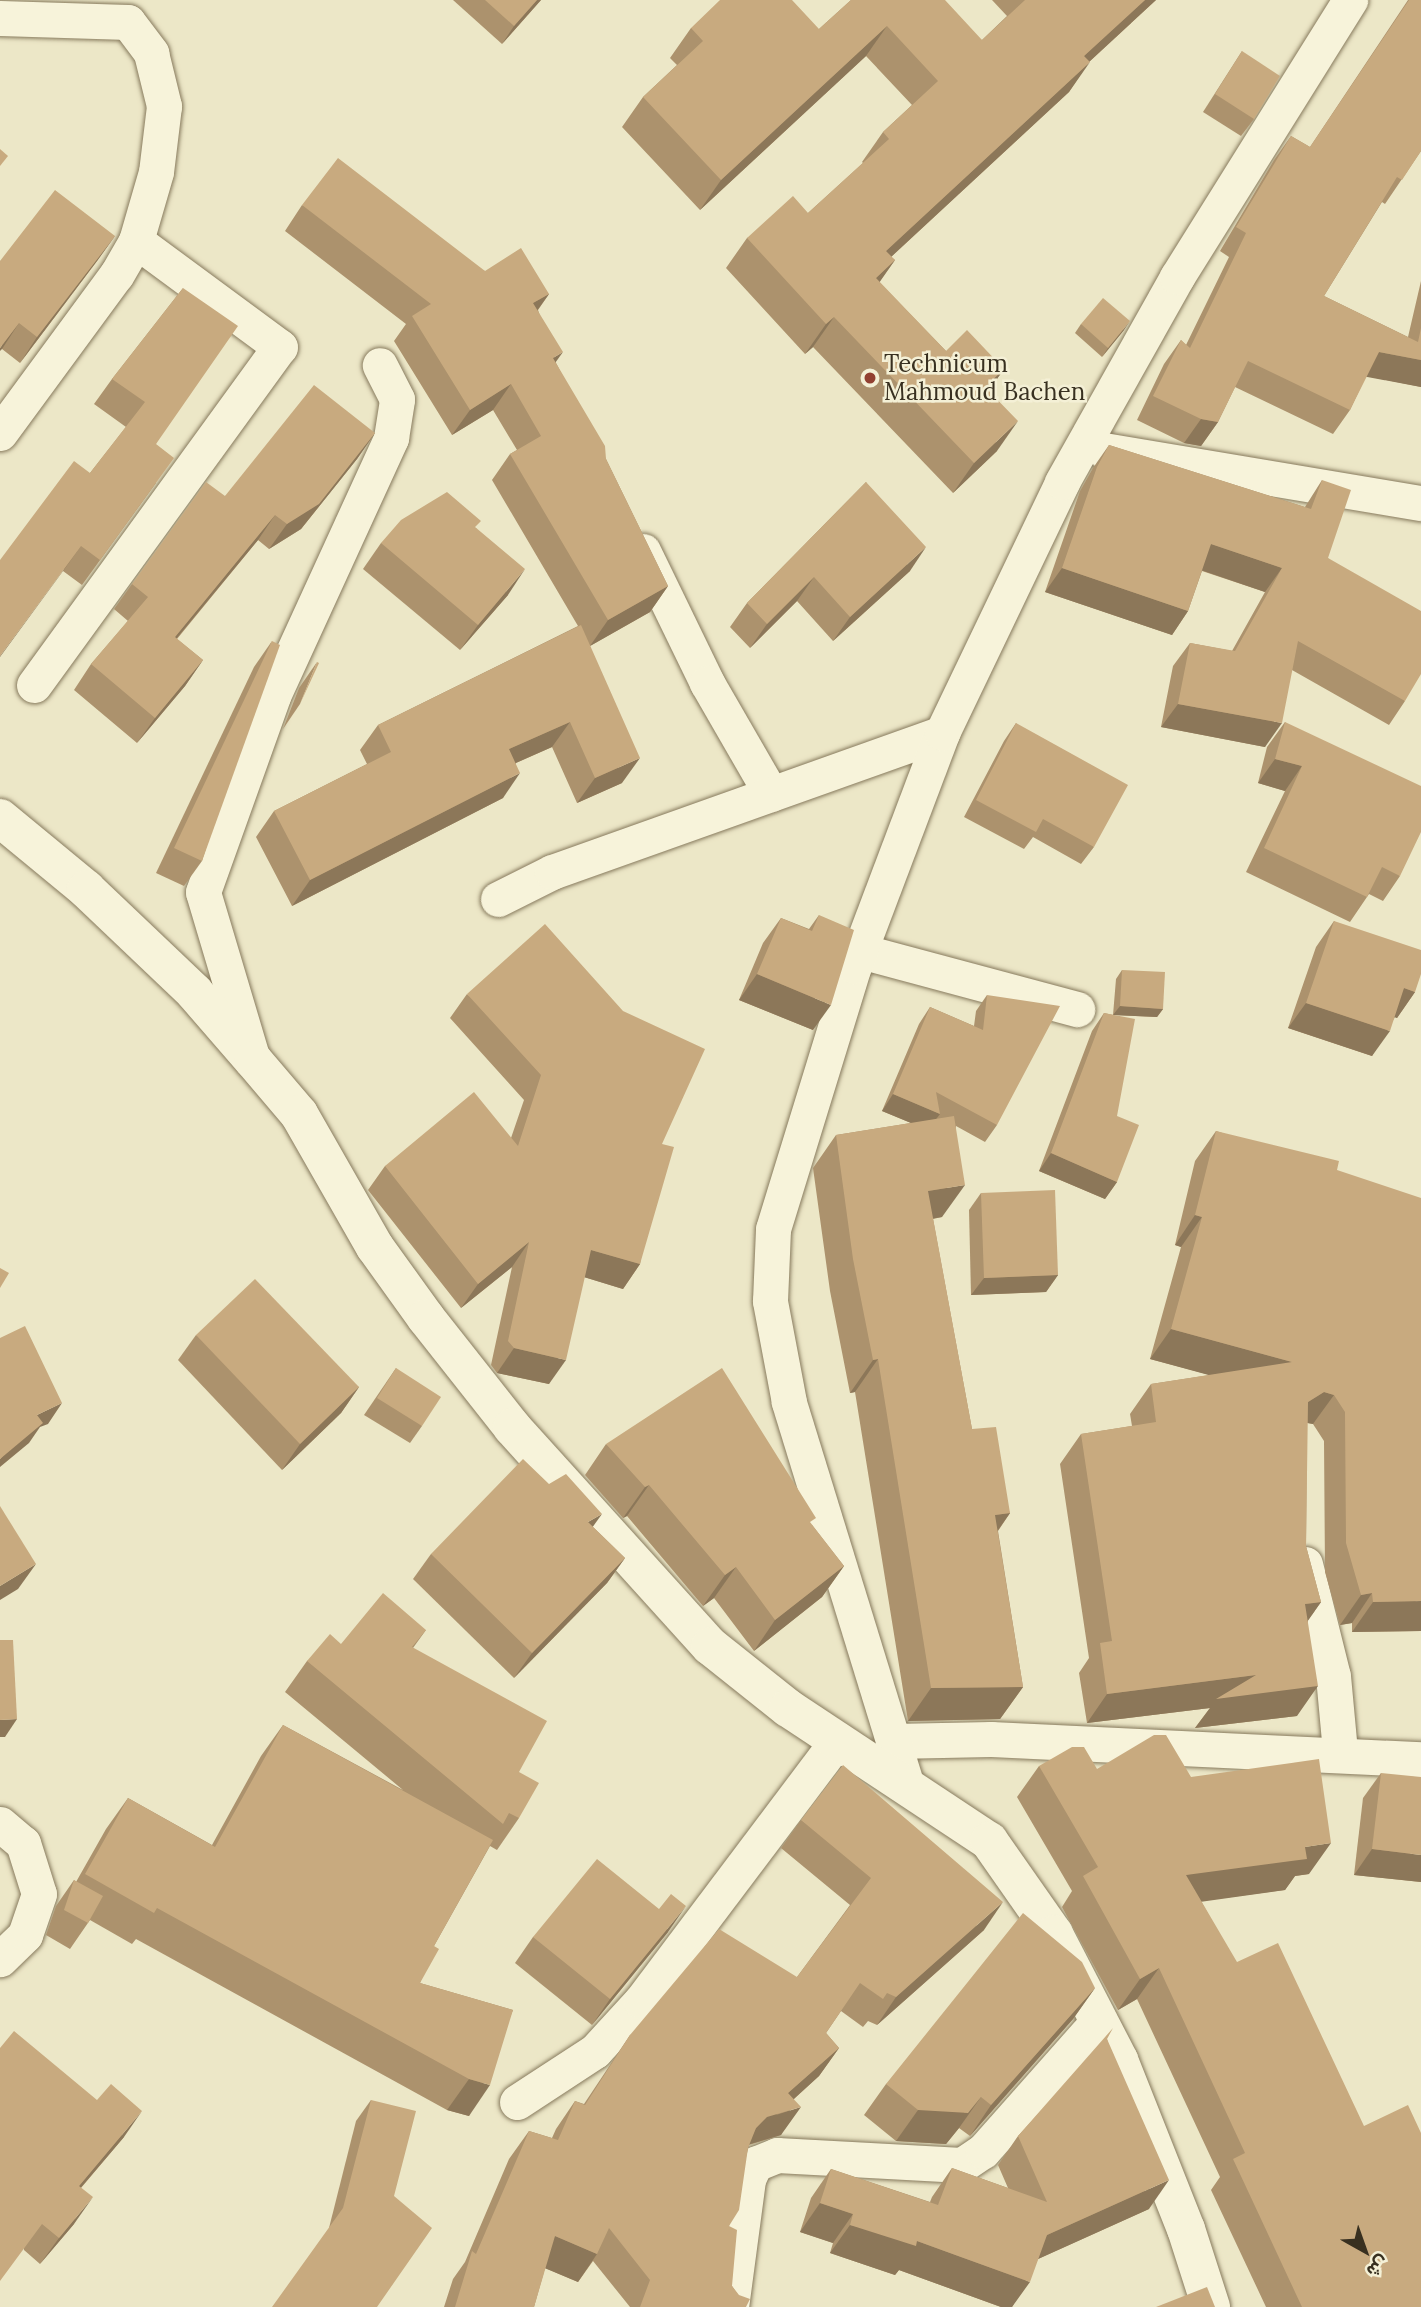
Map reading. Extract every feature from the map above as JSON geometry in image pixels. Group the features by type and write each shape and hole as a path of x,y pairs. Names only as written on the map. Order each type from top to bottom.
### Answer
{"street":[{"path":"906,1783 789,1402 770,1301 773,1229 860,951 942,733 1083,446 1177,277 1350,0"},
{"path":"0,18 128,22 151,53 164,106 156,173 136,241 117,275 0,433"},
{"path":"34,685 280,347 136,241"},
{"path":"253,1060 203,892 273,696 391,438 397,399 380,365"},
{"path":"1083,446 1421,503"},
{"path":"629,525 708,683 771,794"},
{"path":"498,899 552,872 942,733"},
{"path":"0,818 86,889 194,992 253,1060 299,1114 375,1247 512,1427 710,1646 788,1708 906,1783 989,1841 1054,1934 1099,2020 1186,2229 1211,2307"},
{"path":"860,951 1077,1009"},
{"path":"1304,1535 1305,1575 1333,1676 1340,1752"},
{"path":"893,1741 991,1739 1340,1752 1421,1759"},
{"path":"517,2102 594,2051 641,2001 838,1740"},
{"path":"0,1824 23,1843 39,1894 24,1935 0,1959"},
{"path":"731,2307 748,2179 755,2164 777,2155 962,2165 984,2151 1099,2020"}],"building":[{"path":"485,0 537,0 514,26"},
{"path":"720,0 792,0 819,29 851,0 945,0 982,40 1025,0 1145,0 1084,56 1090,62 886,251 895,260 876,278 946,351 967,330 1004,369 985,387 1018,421 974,463 834,317 826,324 747,238 793,196 808,213 889,139 883,132 938,81 887,26 721,180 643,97 703,41 691,28"},
{"path":"1409,0 1421,0 1421,151 1402,180 1397,177 1324,296 1418,342 1421,328 1421,360 1379,352 1350,410 1248,361 1218,422 1201,419 1153,396 1181,340 1190,348 1246,233 1236,227 1291,136 1310,147"},
{"path":"1242,51 1280,76 1254,119 1215,94"},
{"path":"0,149 8,156 0,166"},
{"path":"338,158 485,271 521,248 549,294 533,303 563,352 553,358 605,446 606,459 668,586 608,620 510,454 541,436 511,384 470,410 412,316 431,304 302,205"},
{"path":"55,190 115,236 37,337 19,323 0,348 0,261"},
{"path":"183,288 238,326 156,444 174,458 100,560 81,546 0,656 0,560 74,461 90,473 145,402 112,379"},
{"path":"1103,298 1130,321 1108,348 1081,324"},
{"path":"314,385 375,433 319,504 287,524 275,515 175,637 203,660 155,718 91,664 148,597 132,584 206,482 225,496"},
{"path":"1109,445 1311,509 1322,480 1351,490 1328,558 1421,611 1421,674 1405,701 1298,641 1282,723 1178,704 1190,643 1235,651 1282,568 1211,544 1188,611 1062,568 1097,467"},
{"path":"866,482 926,547 850,617 814,577 767,624 747,603"},
{"path":"447,492 481,521 475,527 525,569 478,625 381,543 401,520"},
{"path":"581,625 640,758 595,778 570,722 509,749 520,773 310,880 274,811 391,752 378,725"},
{"path":"272,641 280,645 202,861 174,848"},
{"path":"317,662 319,663 300,704"},
{"path":"1285,722 1421,786 1421,832 1400,876 1382,867 1367,897 1264,848 1302,766 1275,759"},
{"path":"1016,723 1128,785 1094,847 1043,819 1036,832 976,800"},
{"path":"819,915 854,930 831,1005 757,974 781,918 812,931"},
{"path":"1334,921 1421,950 1421,974 1415,992 1404,988 1390,1031 1306,1003"},
{"path":"545,924 623,1011 705,1049 662,1144 674,1147 640,1264 591,1250 566,1360 514,1348 508,1341 529,1242 478,1284 385,1166 474,1092 518,1146 541,1075 467,994"},
{"path":"1122,970 1165,972 1163,1009 1120,1006"},
{"path":"987,995 1060,1006 997,1125 936,1092 940,1114 893,1094 930,1007 983,1030"},
{"path":"1104,1013 1135,1019 1117,1116 1139,1125 1117,1182 1051,1153"},
{"path":"954,1116 965,1185 928,1191 972,1429 996,1427 1010,1513 995,1515 1023,1687 931,1688 878,1359 873,1360 853,1259 836,1135"},
{"path":"1216,1131 1339,1161 1337,1170 1421,1198 1421,1601 1373,1602 1372,1593 1361,1595 1346,1543 1345,1412 1334,1395 1324,1392 1308,1402 1306,1546 1321,1602 1305,1604 1318,1686 1216,1699 1256,1675 1107,1694 1100,1643 1112,1641 1081,1434 1156,1422 1151,1384 1292,1362 1171,1329 1202,1217 1195,1215"},
{"path":"1055,1190 1058,1275 984,1278 981,1193"},
{"path":"0,1268 9,1273 0,1288"},
{"path":"255,1279 359,1387 300,1444 196,1335"},
{"path":"25,1326 62,1403 37,1415 43,1423 0,1459 0,1338"},
{"path":"396,1368 441,1397 422,1426 377,1398"},
{"path":"722,1368 816,1518 810,1522 844,1566 775,1620 736,1567 725,1575 649,1485 645,1487 606,1444"},
{"path":"523,1459 549,1484 566,1474 602,1514 588,1522 625,1558 532,1653 431,1554"},
{"path":"0,1506 36,1564 0,1586"},
{"path":"383,1593 426,1630 412,1647 547,1721 519,1772 539,1783 519,1818 509,1813 503,1824 307,1661 330,1634 341,1644"},
{"path":"0,1640 13,1640 17,1719 0,1720"},
{"path":"283,1725 493,1840 434,1946 439,1949 420,1983 513,2010 490,2085 469,2079 157,1908 154,1913 85,1874 128,1798 215,1847"},
{"path":"1154,1735 1166,1735 1191,1777 1319,1759 1331,1843 1305,1847 1307,1859 1186,1875 1237,1962 1278,1943 1364,2126 1408,2105 1421,2133 1421,2307 1302,2307 1233,2159 1245,2153 1159,1968 1140,1979 1083,1876 1098,1867 1039,1766 1072,1747 1084,1747 1097,1769"},
{"path":"843,1765 1003,1902 896,1997 887,1993 883,1999 860,1983 826,2033 839,2048 788,2093 801,2107 767,2117 756,2128 748,2148 739,2210 729,2226 737,2230 732,2286 739,2295 750,2299 746,2307 640,2307 650,2280 609,2228 597,2254 555,2236 534,2307 455,2307 472,2251 476,2254 529,2131 558,2140 575,2101 585,2105 630,2035 719,1929 797,1977 871,1878 801,1820"},
{"path":"1381,1773 1421,1777 1421,1855 1372,1849"},
{"path":"597,1859 659,1909 671,1894 686,1906 610,1999 533,1937"},
{"path":"74,1880 103,1896 88,1923 64,1910"},
{"path":"1023,1913 1082,1962 1095,1988 991,2105 981,2097 968,2113 918,2110 886,2084"},
{"path":"1113,2028 1107,2039 1169,2180 1047,2235 1030,2282 917,2241 916,2246 850,2225 853,2214 820,2203 831,2169 938,2205 952,2168 1047,2202 1018,2136"},
{"path":"14,2031 97,2100 111,2084 142,2111 79,2186 93,2197 59,2238 42,2224 0,2281 0,2048"},
{"path":"371,2100 416,2111 394,2196 432,2228 377,2307 272,2307 343,2208"},
{"path":"1207,2287 1215,2307 1156,2307"}],"place":[{"name":"Technicum Mahmoud Bachen","path":"870,378"}]}
